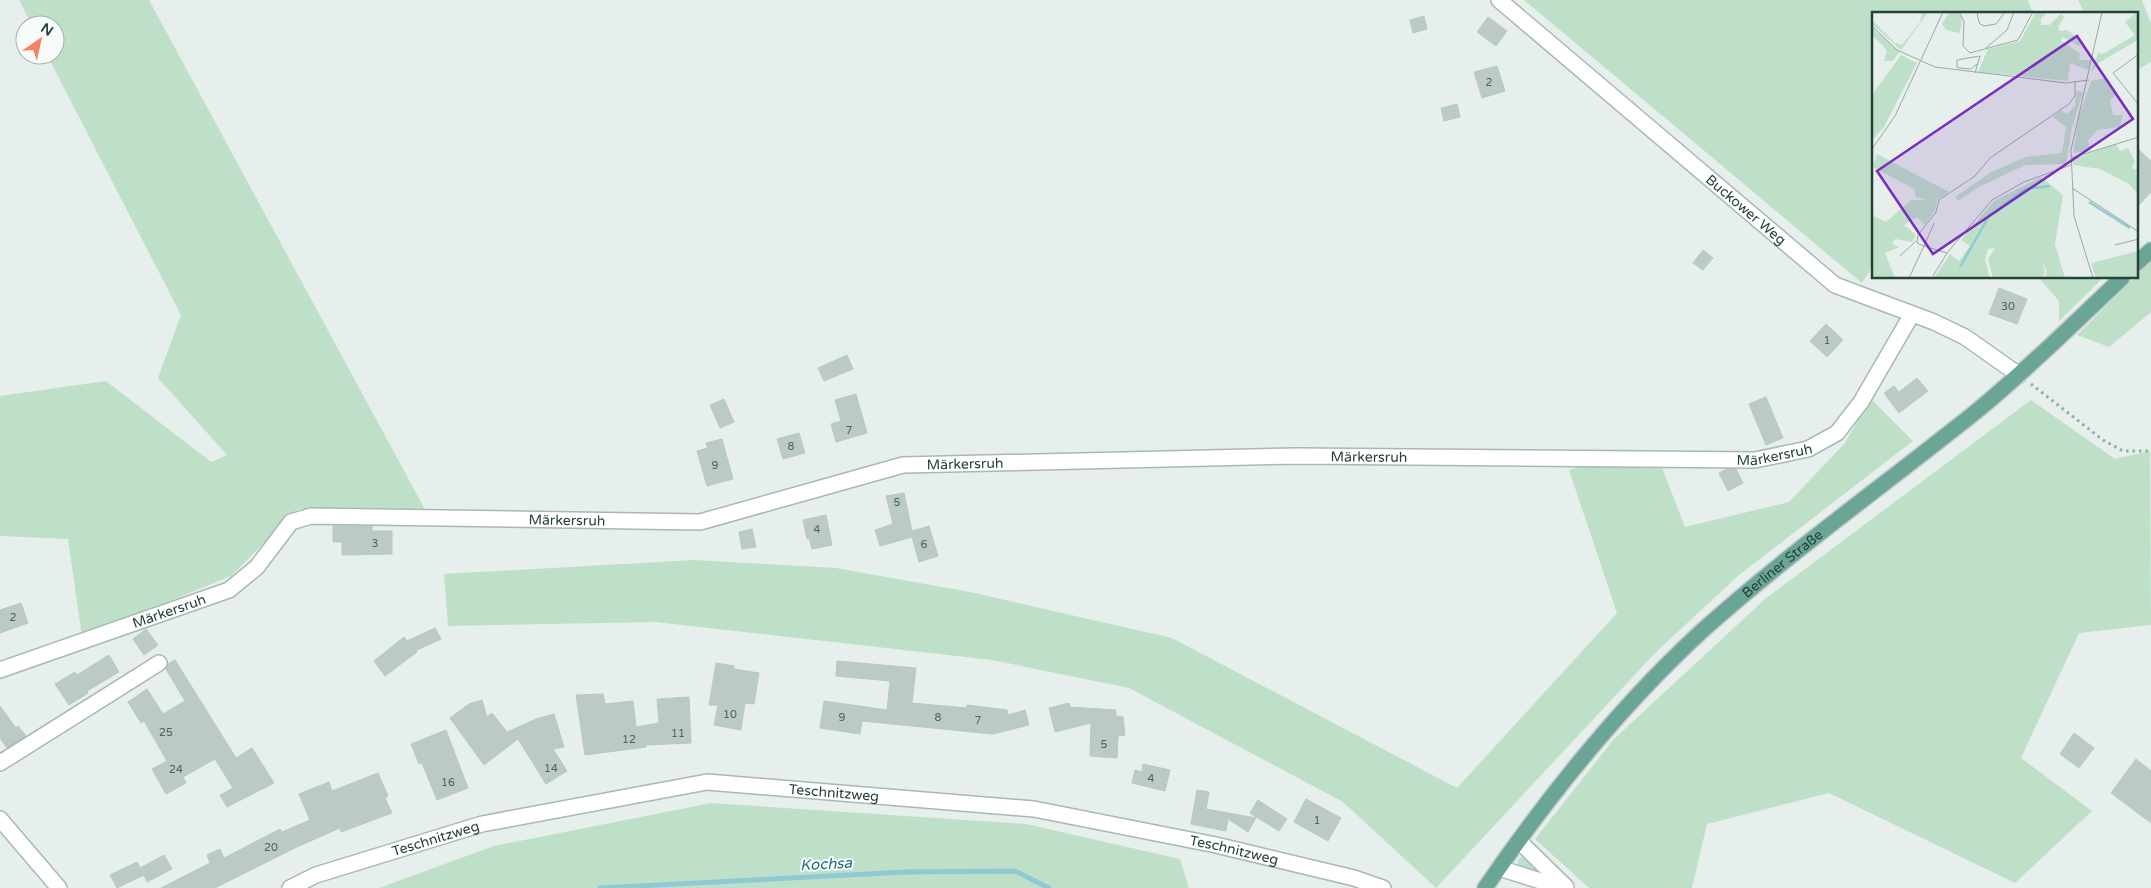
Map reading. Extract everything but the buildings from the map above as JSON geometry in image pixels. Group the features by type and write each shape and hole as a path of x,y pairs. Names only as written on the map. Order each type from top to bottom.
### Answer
{"main road":[{"path":"2138,262 2151,250"},
{"name":"Berliner Straße","path":"1485,888 1540,811 1594,744 1639,694 1702,632 1755,586 1978,410 2019,375 2121,279"}],"street":[{"name":"Buckower Weg","path":"1499,0 1835,285 1912,314 1965,337 2019,375"},
{"name":"Märkersruh","path":"0,670 229,590 257,567 291,522 311,516 700,522 903,465 1297,456 1756,460 1808,449 1837,433 1861,402 1912,314"},
{"path":"0,763 159,663"},
{"name":"Teschnitzweg","path":"290,888 316,875 482,824 707,782 1034,808 1216,845 1354,878 1383,888"},
{"path":"0,819 59,888"},
{"path":"1519,841 1567,888"},
{"path":"1498,868 1563,888"}],"path":[{"path":"2019,375 2103,440 2123,451 2151,451"}],"green space":[{"path":"19,0 149,0 428,515 298,509 231,576 82,637 68,539 0,536 0,396 106,381 211,462 227,455 158,378 181,315 52,65 65,65 65,15 27,15"},
{"path":"1524,0 2028,0 2032,12 1872,12 1872,267 1862,283"},
{"path":"2078,0 2142,0 2151,24 2151,62 2138,69 2138,12 2084,12"},
{"path":"2151,261 2151,312 2109,347 2077,335 2133,279 2138,279 2138,273"},
{"path":"2040,279 2102,279 2059,321 2059,301"},
{"path":"1871,399 1913,441 1739,575 1656,652 1436,888 1343,802 1129,688 992,660 656,622 448,626 444,574 695,560 836,568 970,592 1172,638 1457,788 1617,613 1569,470 1585,465 1661,465 1685,527 1789,502 1844,444"},
{"path":"2031,400 2115,459 2150,451 2151,625 2079,633 2021,758 2092,811 2015,883 1829,793 1707,824 1692,888 1589,888 1535,839 1614,739 1765,599"},
{"path":"711,803 1026,824 1180,859 1189,888 379,888 494,846"},
{"path":"1525,857 1550,877 1516,866 1519,858"}],"waterway":[{"name":"Kochsa","path":"600,888 906,872 1015,871 1049,888"}]}
